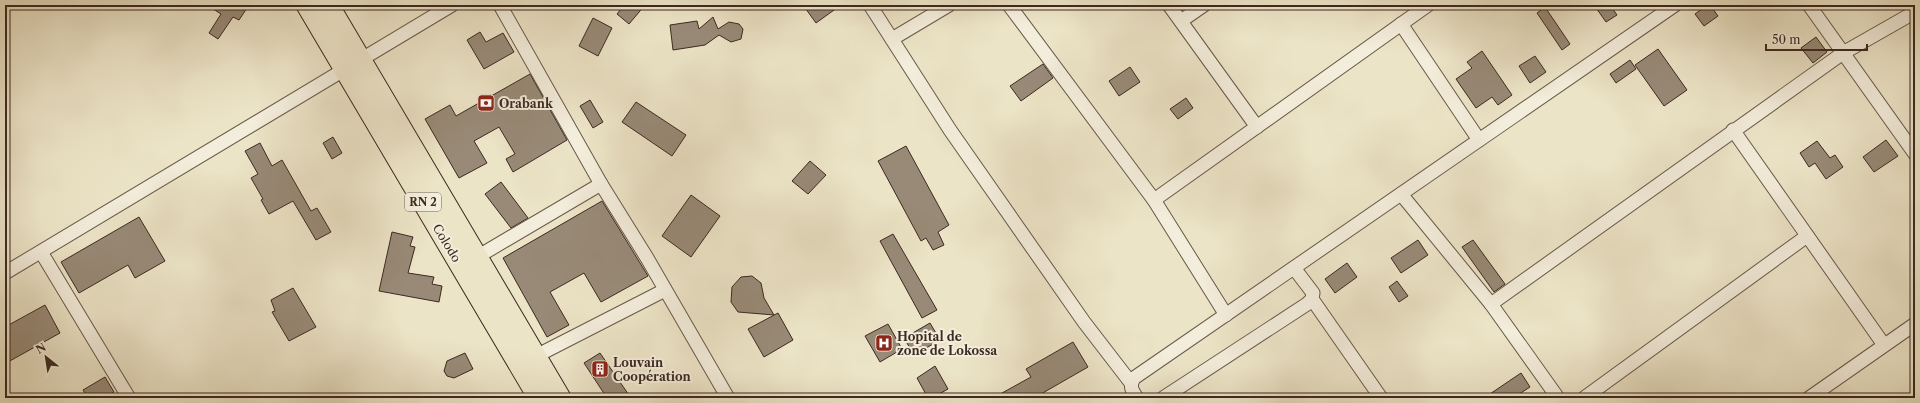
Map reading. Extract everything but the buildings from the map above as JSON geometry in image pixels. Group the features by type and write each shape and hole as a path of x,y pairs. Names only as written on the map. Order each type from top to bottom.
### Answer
{"main road":[{"name":"Colodo","path":"307,5 352,64 476,257 560,398"},
{"name":"Colodo","path":"328,5 352,64 539,398"}],"street":[{"path":"5,273 452,5"},
{"path":"500,5 601,184 647,258 728,398"},
{"path":"870,5 950,130 1084,322 1131,383"},
{"path":"892,39 949,5"},
{"path":"1008,5 1154,200 1226,315"},
{"path":"1169,5 1258,127"},
{"path":"1180,21 1204,5"},
{"path":"1154,200 1428,5"},
{"path":"1137,398 1131,389 1131,383 1134,378 1676,5"},
{"path":"1809,5 1915,154"},
{"path":"1491,304 1843,53 1915,12"},
{"path":"1400,24 1479,140"},
{"path":"1733,130 1884,345"},
{"path":"476,257 601,184"},
{"path":"1401,194 1491,304 1558,398"},
{"path":"1584,398 1807,236"},
{"path":"40,252 129,398"},
{"path":"1163,398 1307,304 1312,299 1313,293 1294,268"},
{"path":"536,356 665,290"},
{"path":"1312,299 1381,398"},
{"path":"1810,398 1915,324"}],"place":[{"name":"Orabank","path":"486,103"},
{"name":"Hopital de zone de Lokossa","path":"884,343"},
{"name":"Louvain Coopération","path":"600,369"}]}
